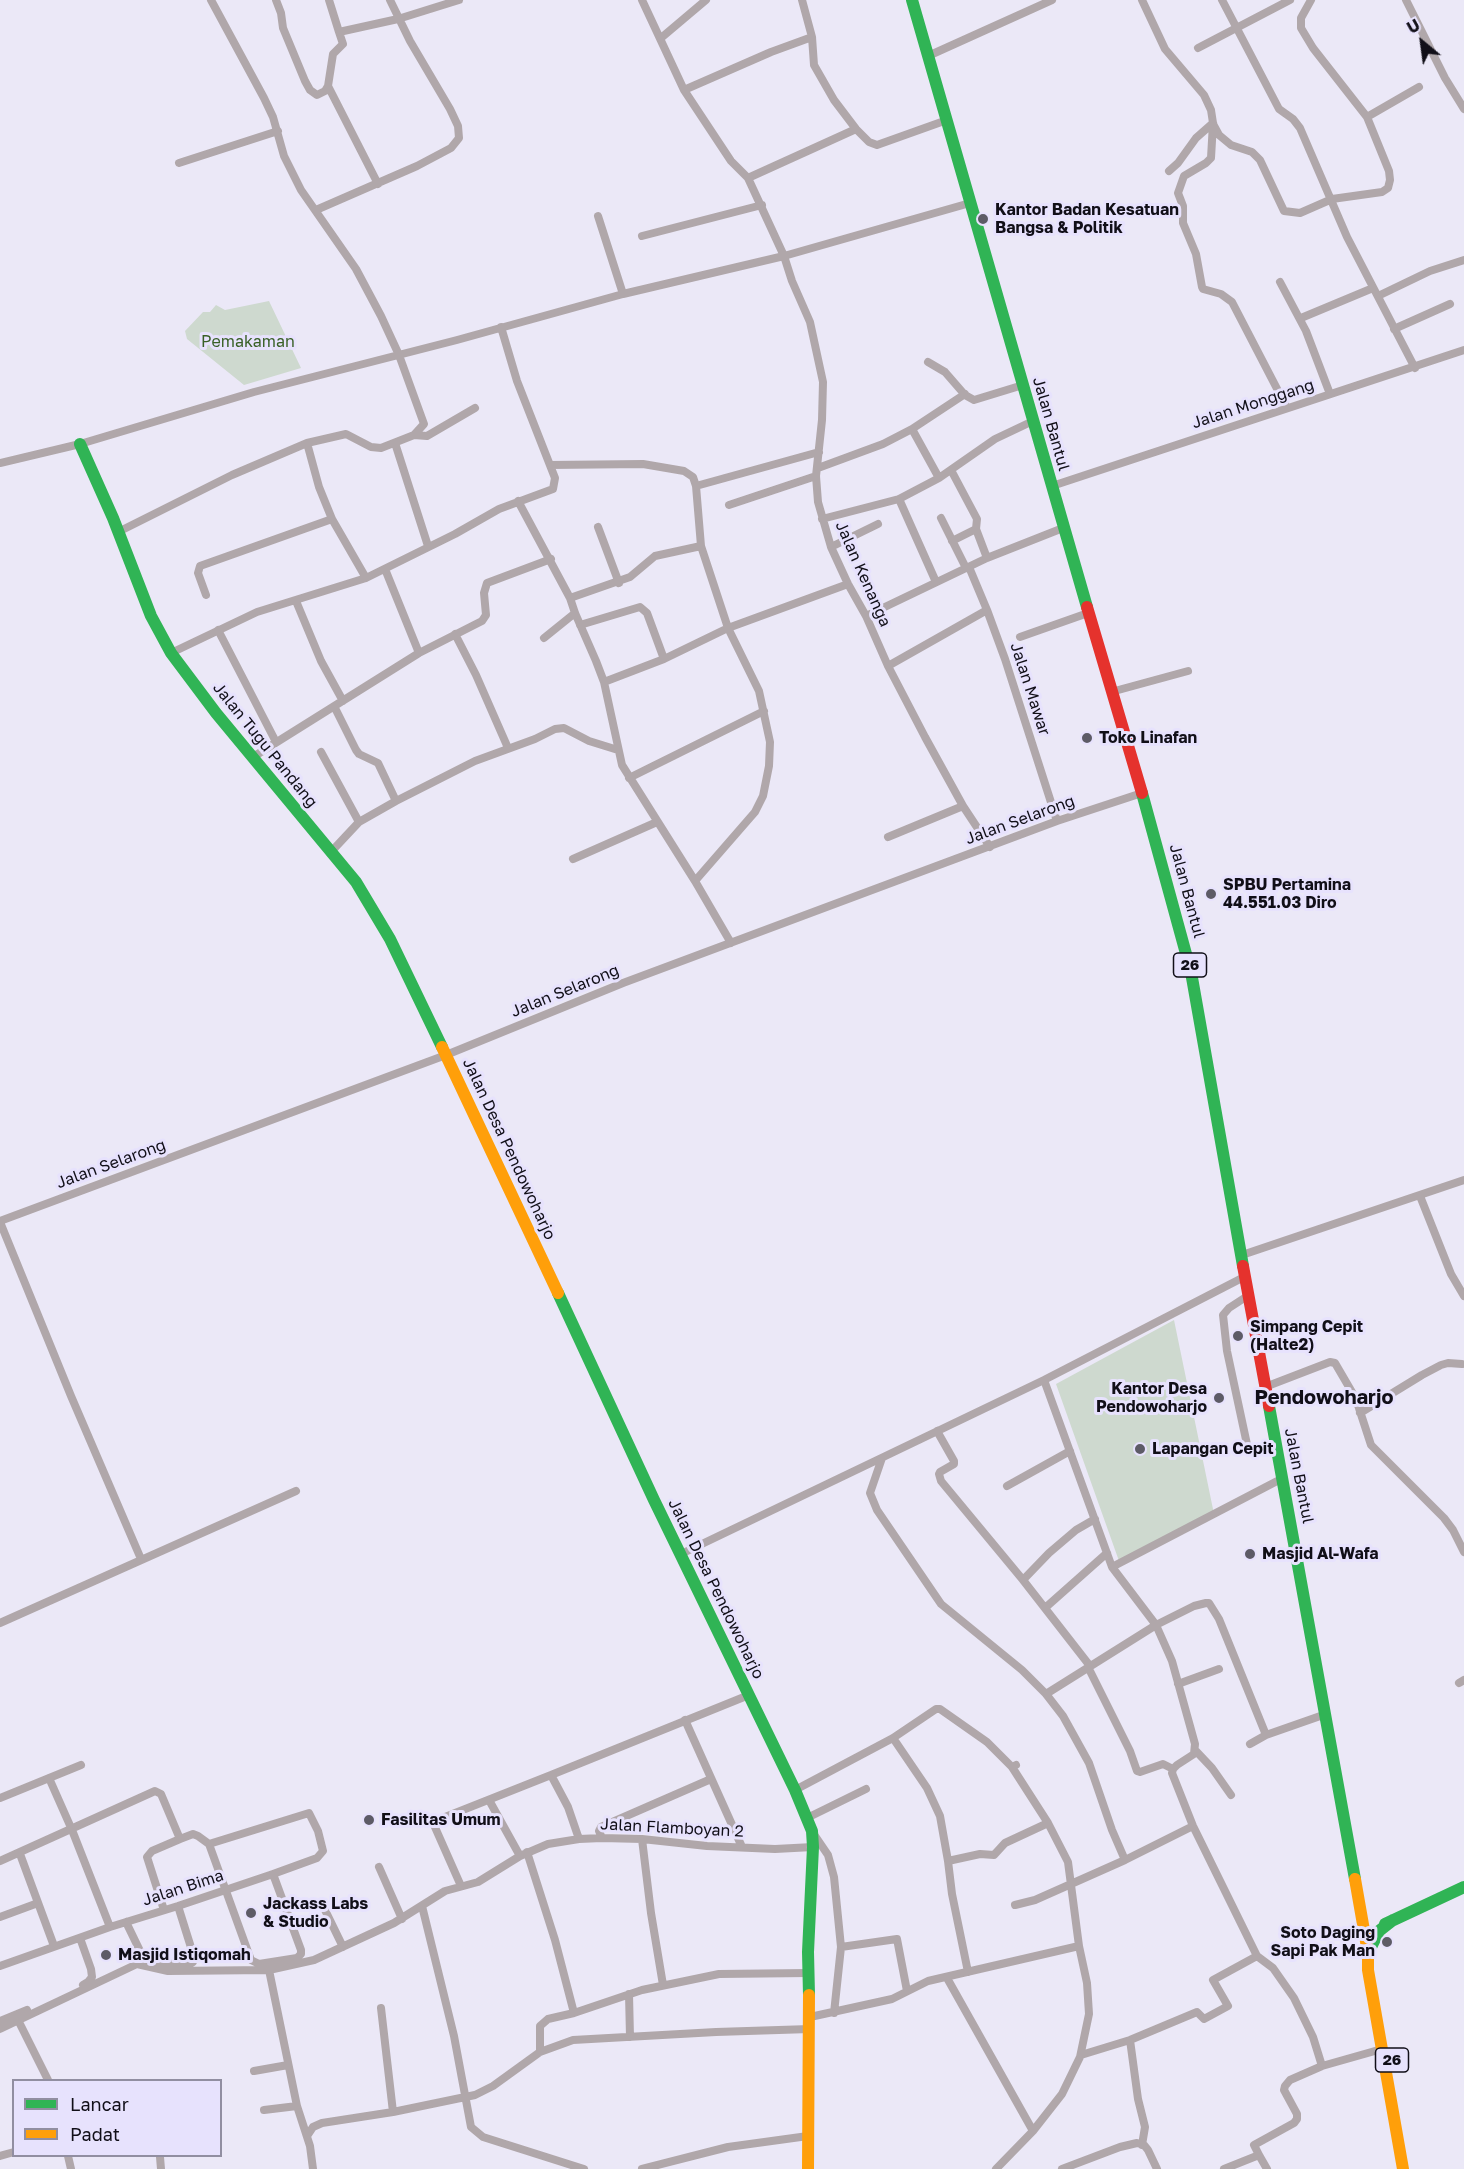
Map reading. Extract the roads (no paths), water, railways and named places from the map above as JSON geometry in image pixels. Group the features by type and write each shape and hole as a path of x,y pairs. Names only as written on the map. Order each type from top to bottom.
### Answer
{"main road":[{"name":"Jalan Bantul","path":"912,0 947,120 965,204 1023,385 1142,793 1191,972 1365,1932 1368,1970 1403,2169"},
{"name":"Jalan Tugu Pandang","path":"80,444 152,616 171,653 216,713 356,882 373,908 446,1055"},
{"name":"Jalan Desa Pendowoharjo","path":"446,1055 654,1500 795,1790 812,1830 808,1973 810,2023 808,2169"},
{"path":"1365,1932 1464,1887"},
{"path":"1360,1904 1373,1919 1393,1920"},
{"path":"1368,1953 1379,1931 1393,1920"},
{"name":"Jalan Bantul","path":"1368,1953 1375,1968 1411,2169"}],"street":[{"path":"118,532 232,475 307,443 342,434 375,448 395,444 414,435 422,428 424,419 399,355 356,269 290,171 278,131 264,98 211,0"},
{"path":"276,0 283,28 310,90 317,95 325,92 333,54 343,44 329,0"},
{"path":"316,210 417,166 450,148 459,138 458,126 450,109 398,19 390,0"},
{"path":"339,32 398,19 459,0"},
{"name":"Jalan Kenanga","path":"642,0 684,90 731,161 748,178 784,256 810,322 817,348 822,382 822,420 817,472 818,502 831,547 888,666 963,806 990,847"},
{"path":"661,38 706,0"},
{"path":"802,0 812,37 814,65 834,100 869,142 877,145 947,120"},
{"path":"928,56 1052,0"},
{"path":"1142,0 1165,49 1204,95 1211,110 1213,123 1210,158 1206,163 1184,176 1178,196 1183,206 1183,223 1196,254 1203,289 1221,294 1232,302 1287,408"},
{"path":"1222,0 1279,109 1293,119 1300,128 1347,237 1415,368"},
{"path":"1198,48 1290,0"},
{"path":"1213,123 1219,135 1231,145 1251,152 1260,160 1284,211 1300,213 1332,199 1382,192 1390,184 1387,166 1366,117 1313,48 1301,28 1300,21 1311,0"},
{"path":"1406,0 1445,78 1464,109"},
{"path":"684,90 771,52 812,37"},
{"path":"328,86 378,184"},
{"path":"1366,117 1419,87"},
{"path":"1168,171 1178,163 1196,138 1213,123"},
{"path":"748,178 856,129"},
{"path":"180,163 278,131"},
{"path":"0,463 80,444 254,392 623,294 784,256 965,204"},
{"path":"642,236 762,205"},
{"path":"598,216 623,294"},
{"path":"1301,318 1464,260"},
{"path":"1280,282 1301,318 1330,394"},
{"path":"1394,329 1450,304"},
{"path":"171,653 257,612 366,578 518,501 553,489 556,482 517,381 501,327"},
{"name":"Jalan Monggang","path":"1052,486 1464,350"},
{"path":"928,362 945,372 965,394 974,400 1023,385"},
{"path":"729,505 883,444 912,429 965,394"},
{"path":"414,435 427,436 475,408"},
{"path":"822,519 899,499 939,478 995,439 1033,421"},
{"path":"912,429 939,478"},
{"path":"307,443 319,487 332,519 366,578"},
{"path":"395,444 428,546"},
{"path":"696,486 819,452"},
{"path":"550,465 643,464 684,471 693,477 696,486 701,546 728,628 759,691 770,742 769,766 763,796 755,812 695,881"},
{"path":"951,470 977,519 976,529 987,558"},
{"path":"899,499 936,582"},
{"path":"518,501 570,598 604,682 622,765 731,943"},
{"name":"Jalan Mawar","path":"941,518 987,610 1057,821"},
{"path":"206,595 198,573 200,566 332,519"},
{"path":"831,547 878,524"},
{"path":"598,527 619,583"},
{"path":"866,616 987,558 1063,528"},
{"path":"952,541 976,529"},
{"path":"570,598 619,583 630,577 655,556 701,546"},
{"path":"253,757 419,653 474,626 486,615 484,593 487,583 551,559"},
{"path":"385,569 419,653"},
{"path":"604,682 664,659 728,628 848,584"},
{"path":"296,601 321,661 343,701"},
{"path":"580,626 636,606 640,607 647,613 664,659"},
{"path":"888,666 987,610"},
{"path":"544,638 575,613"},
{"path":"1020,637 1088,613"},
{"path":"218,630 276,742"},
{"path":"455,634 508,748"},
{"path":"1111,692 1188,671"},
{"path":"334,706 356,750 378,763 396,801"},
{"path":"629,778 764,711"},
{"path":"330,853 359,822 396,801 475,761 560,728 599,745 618,750"},
{"path":"321,752 359,822"},
{"name":"Jalan Selarong","path":"0,1222 446,1055 623,983 1057,821 1142,793"},
{"path":"888,837 963,806"},
{"path":"573,859 657,822"},
{"path":"1242,1256 1464,1180"},
{"path":"1420,1196 1451,1274 1464,1296"},
{"path":"0,1222 141,1559"},
{"path":"681,1554 1044,1380 1246,1276"},
{"path":"1248,1449 1227,1351 1223,1315 1228,1308 1249,1295"},
{"path":"1265,1387 1334,1361 1352,1390 1371,1445 1444,1518 1464,1552"},
{"path":"1360,1413 1441,1365 1448,1363 1463,1365"},
{"path":"1044,1380 1112,1567 1156,1625 1172,1661 1195,1750 1212,1768 1231,1795"},
{"path":"938,1431 954,1461 954,1464 940,1472 941,1481 1023,1580 1089,1666 1130,1751 1137,1771 1164,1764 1173,1769"},
{"path":"1007,1486 1070,1451"},
{"path":"882,1458 870,1497 876,1510 927,1587 941,1604 1022,1670 1046,1694 1080,1745 1125,1860"},
{"path":"1112,1567 1283,1478"},
{"path":"0,1623 296,1491"},
{"path":"1023,1580 1076,1530 1095,1519"},
{"path":"1045,1608 1107,1553"},
{"path":"1046,1694 1156,1625 1194,1606 1209,1603 1220,1619 1266,1735"},
{"path":"1178,1684 1219,1670"},
{"path":"460,1886 434,1823 436,1819 489,1800 749,1695"},
{"path":"795,1790 894,1738 931,1712 940,1709 995,1749 1014,1766 1048,1823 1068,1862 1079,1946 1087,1983 1089,2014 1081,2055 1062,2094 1033,2131 996,2169"},
{"path":"1250,1744 1266,1735 1326,1714"},
{"path":"685,1720 742,1847"},
{"path":"894,1738 916,1769 934,1800 940,1816 952,1894 968,1972"},
{"path":"1173,1769 1189,1759 1195,1750"},
{"path":"0,1798 81,1765"},
{"path":"1173,1769 1172,1773 1193,1826 1257,1956 1273,1968 1294,1998 1313,2037 1322,2066"},
{"path":"551,1775 568,1807 579,1839"},
{"path":"49,1778 110,1927"},
{"path":"602,1838 599,1831 601,1827 711,1779"},
{"path":"807,1818 866,1789"},
{"path":"0,1861 20,1854 154,1791 161,1794 180,1839"},
{"path":"489,1800 523,1854 555,1940 574,2013"},
{"name":"Jalan Bima","path":"0,1966 110,1927 273,1874 317,1858 323,1851 311,1815 306,1813 209,1844"},
{"path":"948,1861 980,1854 994,1855 1005,1843 1048,1823"},
{"path":"1015,1905 1035,1900 1125,1860 1193,1826"},
{"path":"812,1830 828,1855 834,1877 841,1947 834,2013"},
{"path":"164,1910 147,1857 152,1851 193,1834 209,1844 249,1956 254,1962 259,1964 297,1958 301,1950 273,1874"},
{"name":"Jalan Flamboyan 2","path":"0,2029 137,1964 168,1971 269,1970 307,1962 402,1919 445,1891 478,1882 523,1854 549,1844 602,1838 642,1839 690,1845 813,1847"},
{"path":"642,1839 663,1985"},
{"path":"20,1854 54,1946"},
{"path":"379,1867 402,1919"},
{"path":"0,1917 38,1903"},
{"path":"126,1922 141,1953 148,1961 188,1965 193,1962 194,1957 178,1906"},
{"path":"423,1906 454,2036 469,2121 477,2133 584,2169"},
{"path":"325,1910 344,1947"},
{"path":"0,2021 88,1982 92,1977 91,1969 80,1938"},
{"path":"841,1947 897,1939 907,1991"},
{"path":"307,2136 313,2127 322,2123 465,2098 493,2085 540,2052 573,2040 810,2023 834,2013 892,1999 928,1981 1079,1946"},
{"path":"1081,2055 1130,2040 1197,2012 1204,2019 1228,2006 1213,1980 1257,1956"},
{"path":"269,1970 297,2106 307,2136 313,2169"},
{"path":"540,2052 539,2031 543,2022 629,1994 719,1974 808,1973"},
{"path":"947,1978 1033,2131"},
{"path":"629,1994 630,2037"},
{"path":"381,2008 393,2112"},
{"path":"18,2020 48,2079"},
{"path":"1130,2040 1138,2099 1146,2133 1142,2145"},
{"path":"1267,2169 1254,2145 1294,2123 1297,2119 1297,2114 1284,2090 1290,2080 1322,2066 1382,2049"},
{"path":"254,2071 288,2065"},
{"path":"264,2110 297,2106"},
{"path":"642,2169 657,2168 728,2147 808,2136"},
{"path":"1062,2169 1137,2143 1149,2150 1157,2169"},
{"path":"1224,2169 1258,2155"},
{"path":"160,2157 161,2169"}],"place":[{"name":"Kantor Badan Kesatuan Bangsa & Politik","path":"983,219"},
{"name":"Toko Linafan","path":"1087,738"},
{"name":"SPBU Pertamina 44.551.03 Diro","path":"1211,894"},
{"name":"Simpang Cepit (Halte2)","path":"1238,1336"},
{"name":"Kantor Desa Pendowoharjo","path":"1219,1398"},
{"name":"Lapangan Cepit","path":"1140,1449"},
{"name":"Masjid Al-Wafa","path":"1250,1554"},
{"name":"Fasilitas Umum","path":"369,1820"},
{"name":"Jackass Labs & Studio","path":"251,1913"},
{"name":"Soto Daging Sapi Pak Man","path":"1387,1942"},
{"name":"Masjid Istiqomah","path":"106,1955"}],"district":[{"name":"Pendowoharjo","path":"1324,1398"}],"park label":[{"name":"Pemakaman","path":"248,342"}]}
